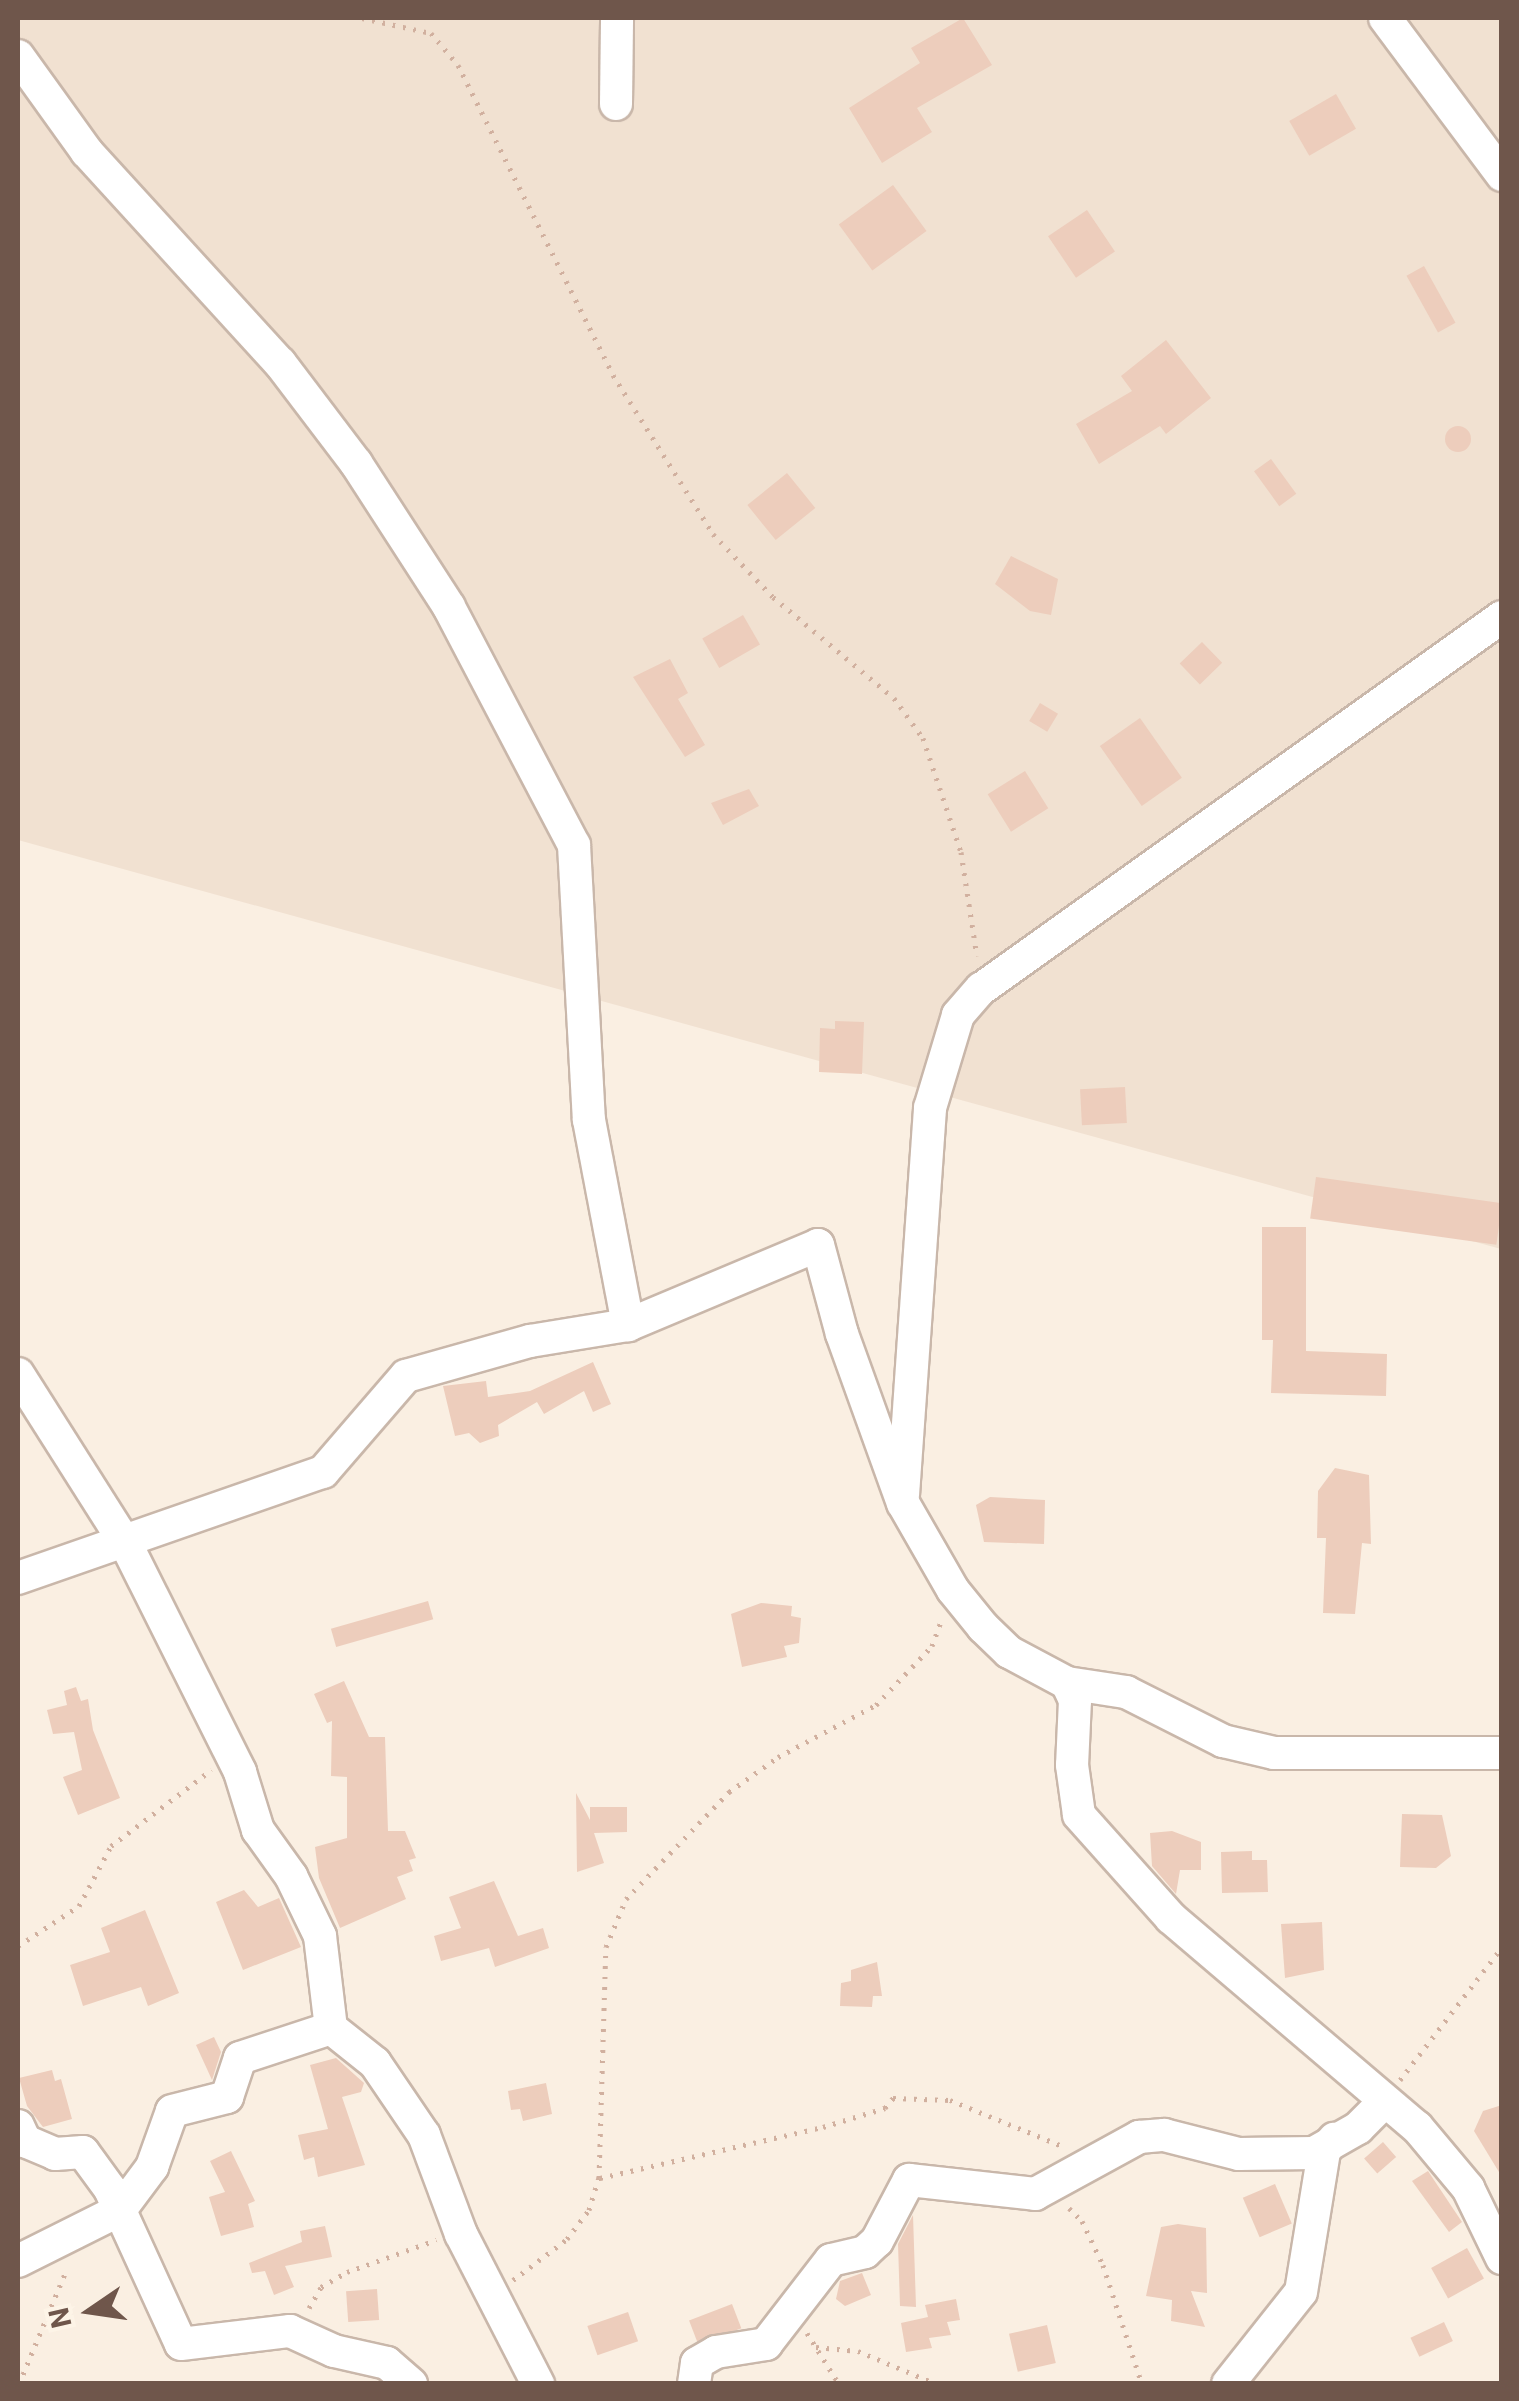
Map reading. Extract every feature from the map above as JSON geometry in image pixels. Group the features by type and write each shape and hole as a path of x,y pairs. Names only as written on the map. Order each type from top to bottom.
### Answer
{"street":[{"path":"616,104 617,18"},
{"path":"1385,18 1502,175"},
{"path":"18,56 87,152 280,363 356,463 450,607 574,844 589,1120 628,1325"},
{"path":"903,1503 930,1108 946,1037 981,989 1502,617"},
{"path":"18,1578 126,1544 323,1472 406,1376 530,1341 628,1325 818,1245 842,1334 903,1503 953,1590 1009,1652 1067,1683 1126,1692 1223,1741 1274,1753 1502,1753"},
{"path":"18,1374 126,1544 231,1753 258,1830 291,1876 320,1936 331,2028 375,2062 424,2135 460,2234 494,2295 533,2382"},
{"path":"1067,1683 1076,1700 1072,1765 1079,1815 1171,1918 1452,2166 1502,2258"},
{"path":"18,2261 79,2234 120,2210 152,2167 172,2111 227,2097 240,2058 331,2028"},
{"path":"694,2384 697,2363 716,2352 766,2344 795,2314 830,2260 865,2252 877,2241 909,2180 1050,2190 1139,2137 1164,2134 1239,2154 1314,2153 1358,2128 1384,2102"},
{"path":"18,2126 26,2141 54,2154 83,2152 120,2210 181,2344 206,2346 274,2330 305,2336 334,2351 387,2363 411,2384"},
{"path":"1228,2384 1300,2292 1324,2151 1334,2139"}],"path":[{"path":"364,18 430,33 458,64 613,376 713,534 772,597 894,698 922,738 960,852 981,989"},
{"path":"494,2295 567,2239 589,2210 599,2178 606,1948 626,1899 729,1792 778,1757 876,1705 905,1678 932,1646 953,1590"},
{"path":"18,1946 78,1906 110,1846 231,1753"},
{"path":"1384,2102 1502,1947"},
{"path":"599,2178 824,2127 885,2108 893,2098 950,2100 1066,2147"},
{"path":"1050,2190 1089,2236 1142,2384"},
{"path":"19,2384 79,2234"},
{"path":"305,2336 309,2306 320,2287 402,2248 460,2234"},
{"path":"795,2314 839,2384"},
{"path":"816,2347 858,2352 937,2384"}],"shaded area":[{"path":"18,18 1501,18 1501,1249 18,840"}],"building":[{"path":"963,18 992,65 917,108 932,132 882,163 849,108 920,63 911,48"},
{"path":"1336,94 1356,129 1309,156 1289,121"},
{"path":"893,185 927,231 872,270 839,224"},
{"path":"1087,210 1115,251 1076,278 1048,236"},
{"path":"1424,266 1456,323 1438,333 1407,276"},
{"path":"1166,340 1211,398 1166,434 1160,426 1099,464 1076,424 1132,391 1121,376"},
{"path":"1458,426 1467,430 1471,439 1467,448 1458,452 1449,448 1445,439 1449,430"},
{"path":"1271,459 1296,494 1279,506 1254,471"},
{"path":"787,473 815,508 776,540 747,505"},
{"path":"1011,556 1058,579 1051,615 1030,611 995,584"},
{"path":"743,615 760,644 719,668 702,638"},
{"path":"1202,642 1222,663 1200,684 1180,664"},
{"path":"670,659 688,693 678,699 705,745 685,757 633,677"},
{"path":"1040,703 1058,714 1047,732 1029,721"},
{"path":"1140,718 1182,778 1142,806 1100,746"},
{"path":"1025,771 1048,808 1011,832 988,794"},
{"path":"749,789 759,806 723,825 711,803"},
{"path":"835,1021 864,1022 862,1074 819,1072 820,1028 835,1029"},
{"path":"1125,1087 1127,1123 1082,1125 1080,1089"},
{"path":"1316,1177 1502,1203 1496,1245 1310,1219"},
{"path":"1262,1227 1306,1227 1306,1351 1387,1354 1386,1396 1271,1393 1273,1340 1262,1340"},
{"path":"593,1362 611,1404 593,1412 584,1391 544,1414 537,1402 498,1425 499,1436 480,1443 469,1433 455,1436 443,1386 486,1381 488,1397 530,1391"},
{"path":"1335,1468 1369,1475 1371,1544 1362,1543 1355,1614 1323,1613 1326,1538 1317,1538 1318,1491"},
{"path":"990,1497 1045,1500 1044,1544 984,1542 976,1505"},
{"path":"428,1601 433,1619 336,1647 331,1629"},
{"path":"761,1603 792,1606 791,1616 801,1618 799,1643 784,1646 787,1657 742,1667 731,1614"},
{"path":"344,1681 369,1737 385,1737 388,1831 405,1831 416,1858 409,1860 413,1871 397,1877 406,1899 340,1928 319,1878 315,1847 347,1838 347,1777 331,1776 332,1721 327,1723 314,1694"},
{"path":"76,1687 81,1701 88,1699 93,1730 120,1798 78,1815 63,1777 82,1770 74,1732 53,1734 47,1710 67,1705 64,1691"},
{"path":"576,1793 590,1820 590,1807 627,1807 627,1832 594,1833 604,1863 577,1872"},
{"path":"1402,1814 1442,1815 1451,1856 1436,1868 1400,1867"},
{"path":"1172,1831 1201,1842 1201,1870 1180,1870 1176,1894 1152,1866 1150,1833"},
{"path":"1252,1851 1252,1860 1267,1860 1268,1892 1222,1893 1221,1852"},
{"path":"494,1881 518,1936 543,1928 549,1948 495,1967 489,1948 441,1961 434,1936 461,1928 449,1897"},
{"path":"244,1890 258,1907 279,1898 301,1947 243,1970 216,1902"},
{"path":"145,1910 179,1993 148,2006 141,1987 83,2006 70,1965 110,1952 101,1928"},
{"path":"1322,1922 1324,1970 1285,1978 1281,1924"},
{"path":"877,1962 882,1996 873,1996 872,2007 840,2006 841,1983 851,1981 851,1970"},
{"path":"214,2037 221,2052 212,2080 196,2045"},
{"path":"336,2058 364,2083 361,2092 342,2097 365,2165 318,2177 314,2157 304,2160 298,2135 328,2129 310,2065"},
{"path":"52,2070 55,2081 61,2079 72,2119 43,2127 27,2106 19,2078"},
{"path":"546,2083 552,2114 523,2121 520,2109 511,2110 508,2091"},
{"path":"1502,2105 1502,2177 1474,2131 1483,2111"},
{"path":"1383,2142 1396,2157 1377,2173 1364,2158"},
{"path":"231,2151 255,2201 248,2204 254,2227 221,2236 209,2197 225,2192 210,2161"},
{"path":"1428,2171 1462,2222 1449,2232 1412,2181"},
{"path":"1275,2184 1292,2224 1260,2237 1243,2198"},
{"path":"913,2215 916,2307 900,2306 898,2244"},
{"path":"1178,2224 1206,2228 1207,2293 1191,2291 1205,2327 1171,2321 1172,2300 1146,2296 1161,2227"},
{"path":"325,2226 332,2257 285,2266 294,2287 274,2295 265,2271 252,2273 249,2263 302,2242 300,2231"},
{"path":"1467,2248 1484,2279 1448,2298 1431,2268"},
{"path":"862,2273 871,2295 845,2306 836,2299 840,2281"},
{"path":"377,2289 379,2320 348,2322 346,2291"},
{"path":"956,2299 960,2320 947,2322 951,2335 929,2338 932,2348 906,2352 901,2323 928,2317 925,2305"},
{"path":"732,2304 741,2328 698,2345 689,2320"},
{"path":"628,2312 638,2341 597,2355 587,2326"},
{"path":"1444,2322 1453,2341 1419,2357 1410,2338"},
{"path":"1047,2325 1056,2363 1018,2372 1009,2334"}]}
